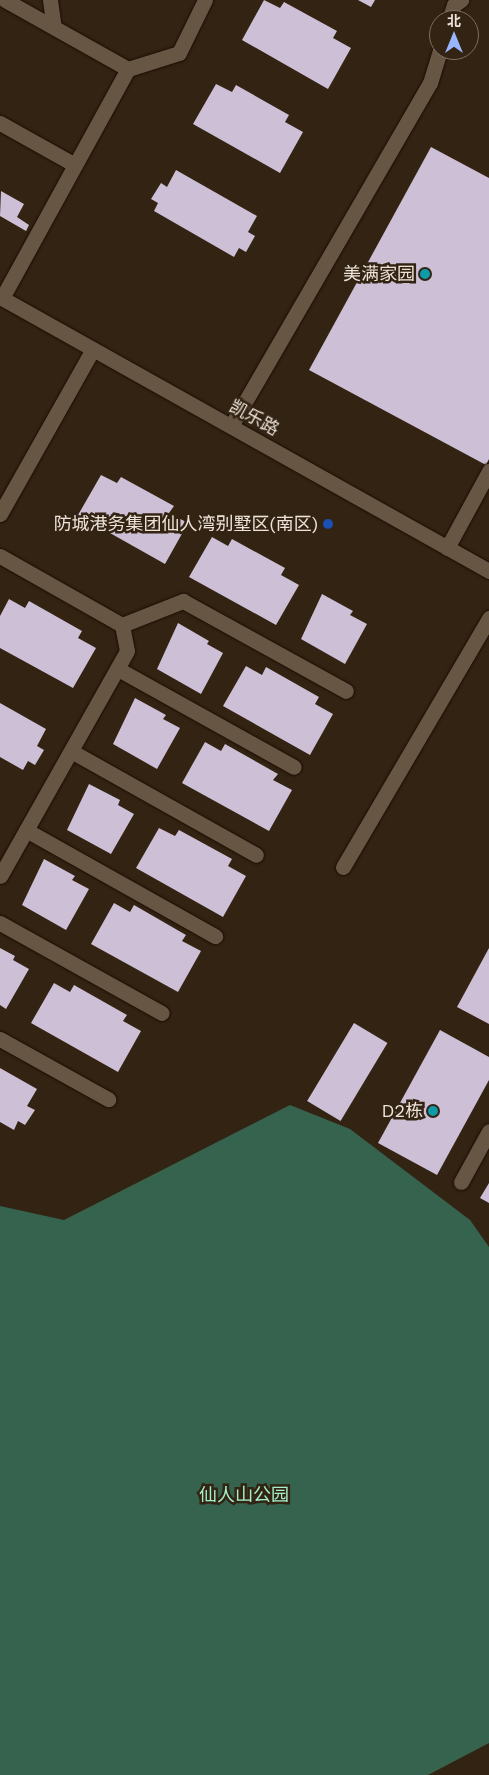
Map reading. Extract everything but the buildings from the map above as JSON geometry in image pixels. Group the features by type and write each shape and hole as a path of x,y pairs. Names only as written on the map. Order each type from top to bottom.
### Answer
{"street":[{"path":"5,0 128,69"},
{"path":"50,0 54,27"},
{"path":"1,298 128,69 179,53 205,0"},
{"path":"452,10 454,5 461,0"},
{"path":"231,426 430,83 437,60"},
{"path":"0,123 75,165"},
{"name":"凯乐路","path":"1,298 489,571"},
{"path":"0,514 93,349"},
{"path":"447,548 489,471"},
{"path":"0,556 122,625 127,651 0,876"},
{"path":"122,625 183,601 346,691"},
{"path":"344,867 489,618"},
{"path":"118,668 294,768"},
{"path":"71,751 256,855"},
{"path":"26,830 215,936"},
{"path":"0,923 162,1013"},
{"path":"0,1039 108,1099"},
{"path":"461,1182 489,1131"}],"green space":[{"name":"仙人山公园","path":"290,1105 350,1129 470,1220 489,1247 489,1743 428,1775 0,1775 0,1206 64,1220"}],"place":[{"name":"美满家园","path":"425,274"},
{"name":"防城港务集团仙人湾别墅区(南区)","path":"328,524"},
{"name":"D2栋","path":"433,1111"}]}
